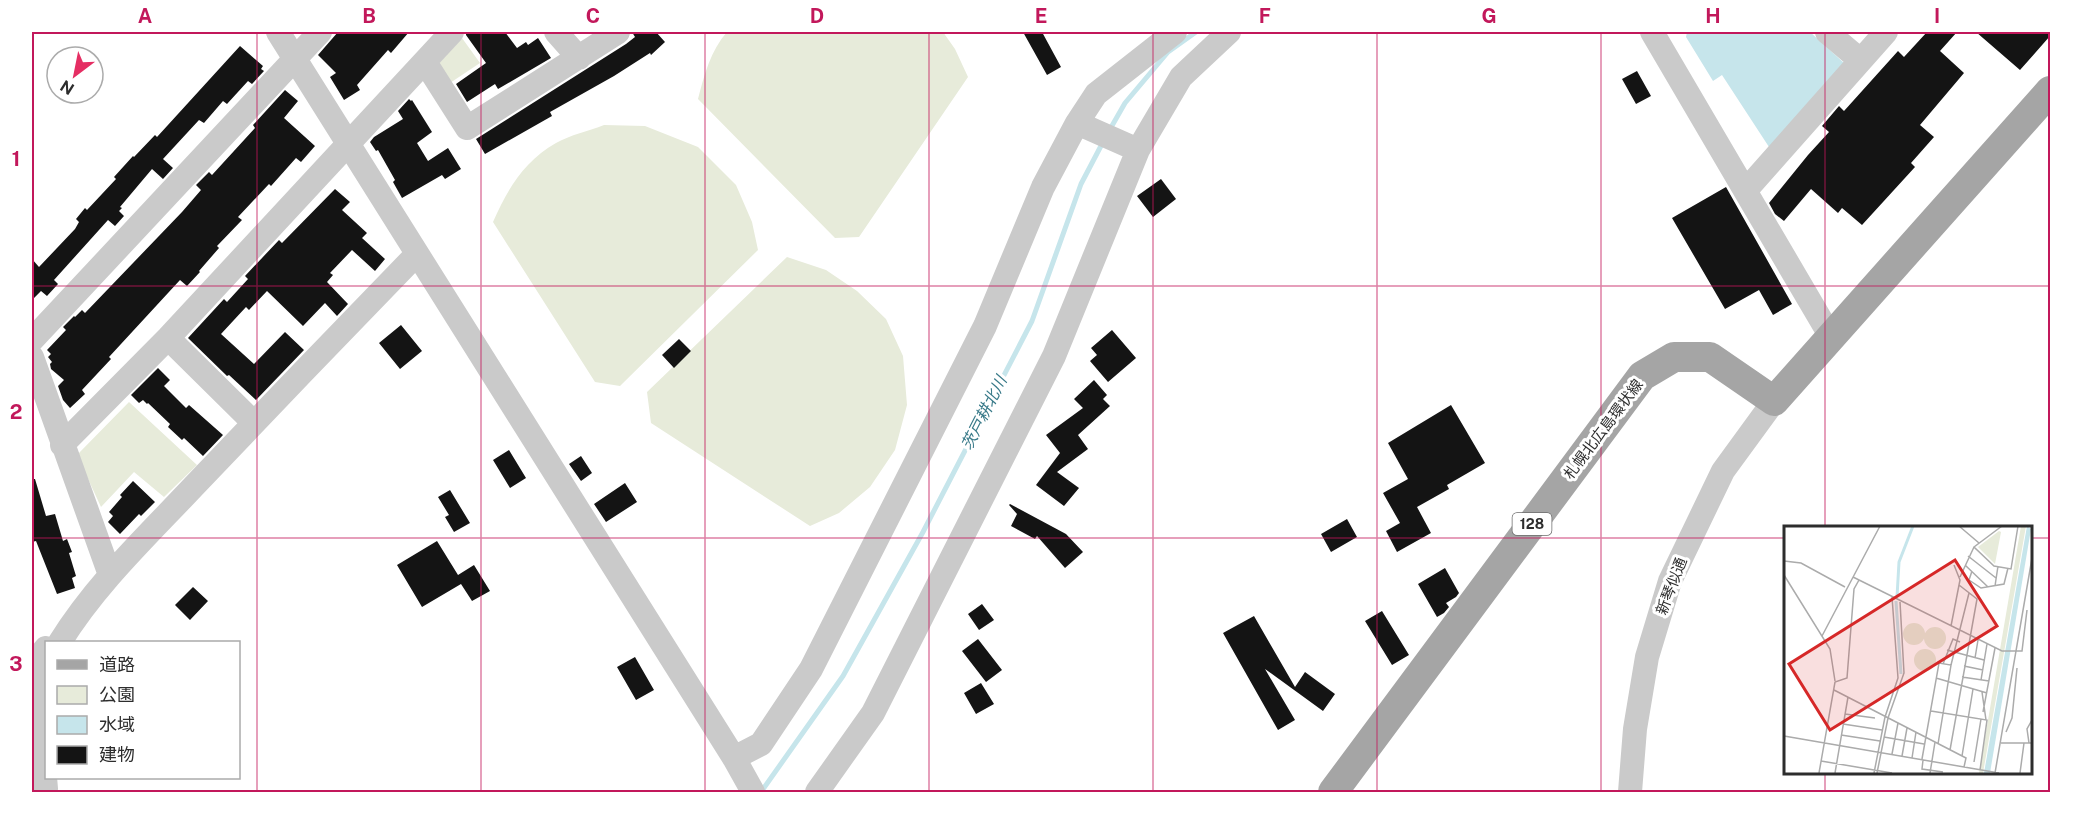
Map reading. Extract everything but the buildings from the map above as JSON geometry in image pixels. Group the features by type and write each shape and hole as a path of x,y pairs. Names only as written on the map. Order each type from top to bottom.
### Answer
{"main road":[{"path":"1774,401 2050,91"},
{"name":"札幌北広島環状線","path":"1333,792 1642,376 1674,357 1710,357 1774,401"}],"street":[{"path":"278,32 734,758 750,788"},
{"path":"32,340 293,58 320,32"},
{"path":"62,445 168,338 452,32"},
{"path":"556,32 579,58"},
{"path":"425,62 467,128 618,32"},
{"path":"816,792 873,713 1054,356 1108,136 1096,94 1175,32"},
{"path":"734,758 761,744 811,669 985,327 1043,187 1181,77 1229,32"},
{"path":"1652,32 1831,337"},
{"path":"1827,32 1860,60"},
{"path":"1746,190 1886,32"},
{"path":"53,641 110,575 417,254"},
{"path":"168,338 254,423"},
{"path":"32,357 110,575"},
{"name":"新琴似通","path":"1630,792 1635,729 1647,657 1671,581 1723,471 1774,401"},
{"path":"61,641 79,613"},
{"path":"32,665 45,649"},
{"path":"45,677 39,704 45,777"},
{"path":"45,779 46,789"}],"green space":[{"path":"727,32 943,32 955,49 968,77 859,237 835,238 698,99 712,55"},
{"path":"462,38 480,63 450,83 439,63"},
{"path":"604,125 645,126 698,147 736,185 752,222 758,250 620,386 595,382 493,222 518,177 535,158 561,140"},
{"path":"787,257 826,270 857,291 886,319 903,356 907,405 895,450 870,487 839,513 810,526 651,423 647,392"},
{"path":"129,402 197,465 164,497 134,472 101,507 77,455"}],"water":[{"path":"1687,32 1810,32 1844,63 1769,147 1722,75 1713,81 1686,37"}],"waterway":[{"name":"茨戸耕北川","path":"1109,131 1125,103 1168,52 1196,32"},
{"name":"茨戸耕北川","path":"761,792 843,676 923,532 1032,321 1081,184 1103,142"}]}
